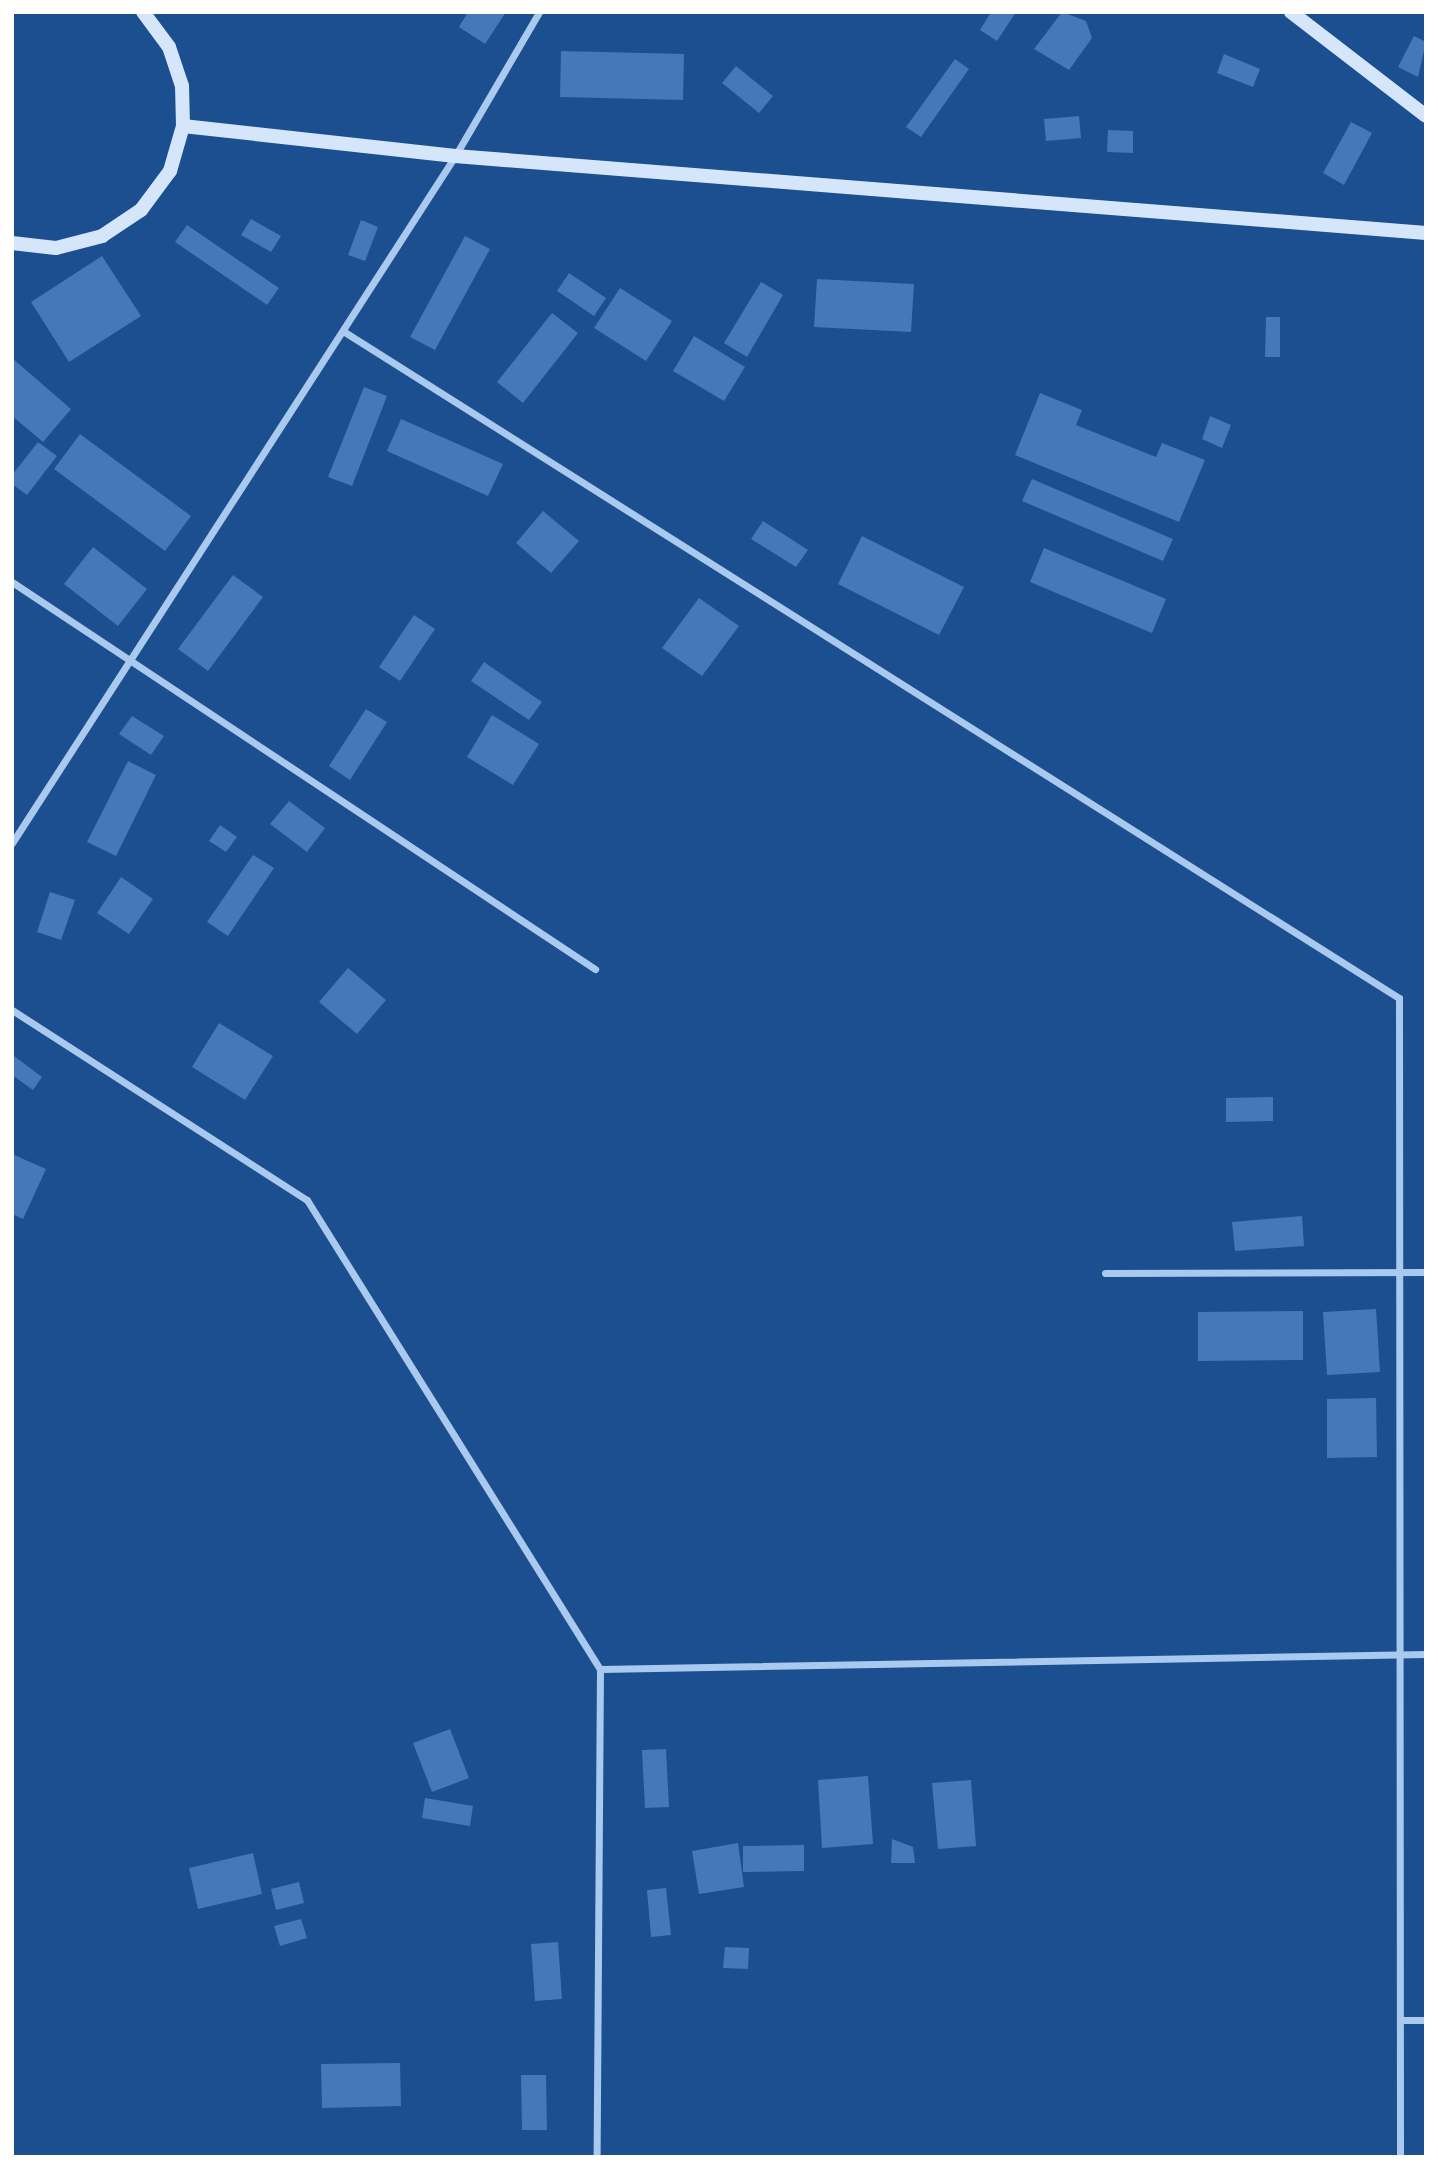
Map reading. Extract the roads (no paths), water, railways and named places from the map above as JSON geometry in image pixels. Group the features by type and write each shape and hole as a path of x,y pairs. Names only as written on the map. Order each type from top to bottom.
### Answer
{"main road":[{"path":"12,243 56,248 102,236 141,209 170,172 183,127 183,86 169,47 143,12"},
{"path":"1291,12 1426,116"},
{"path":"183,127 455,156 1426,233"}],"street":[{"path":"12,843 455,156 539,12"},
{"path":"343,331 1399,998 1400,2157"},
{"path":"12,582 594,970"},
{"path":"12,1010 307,1199 600,1669 597,2157"},
{"path":"1105,1273 1426,1272"},
{"path":"600,1669 1426,1654"},
{"path":"1400,2020 1426,2020"}]}
